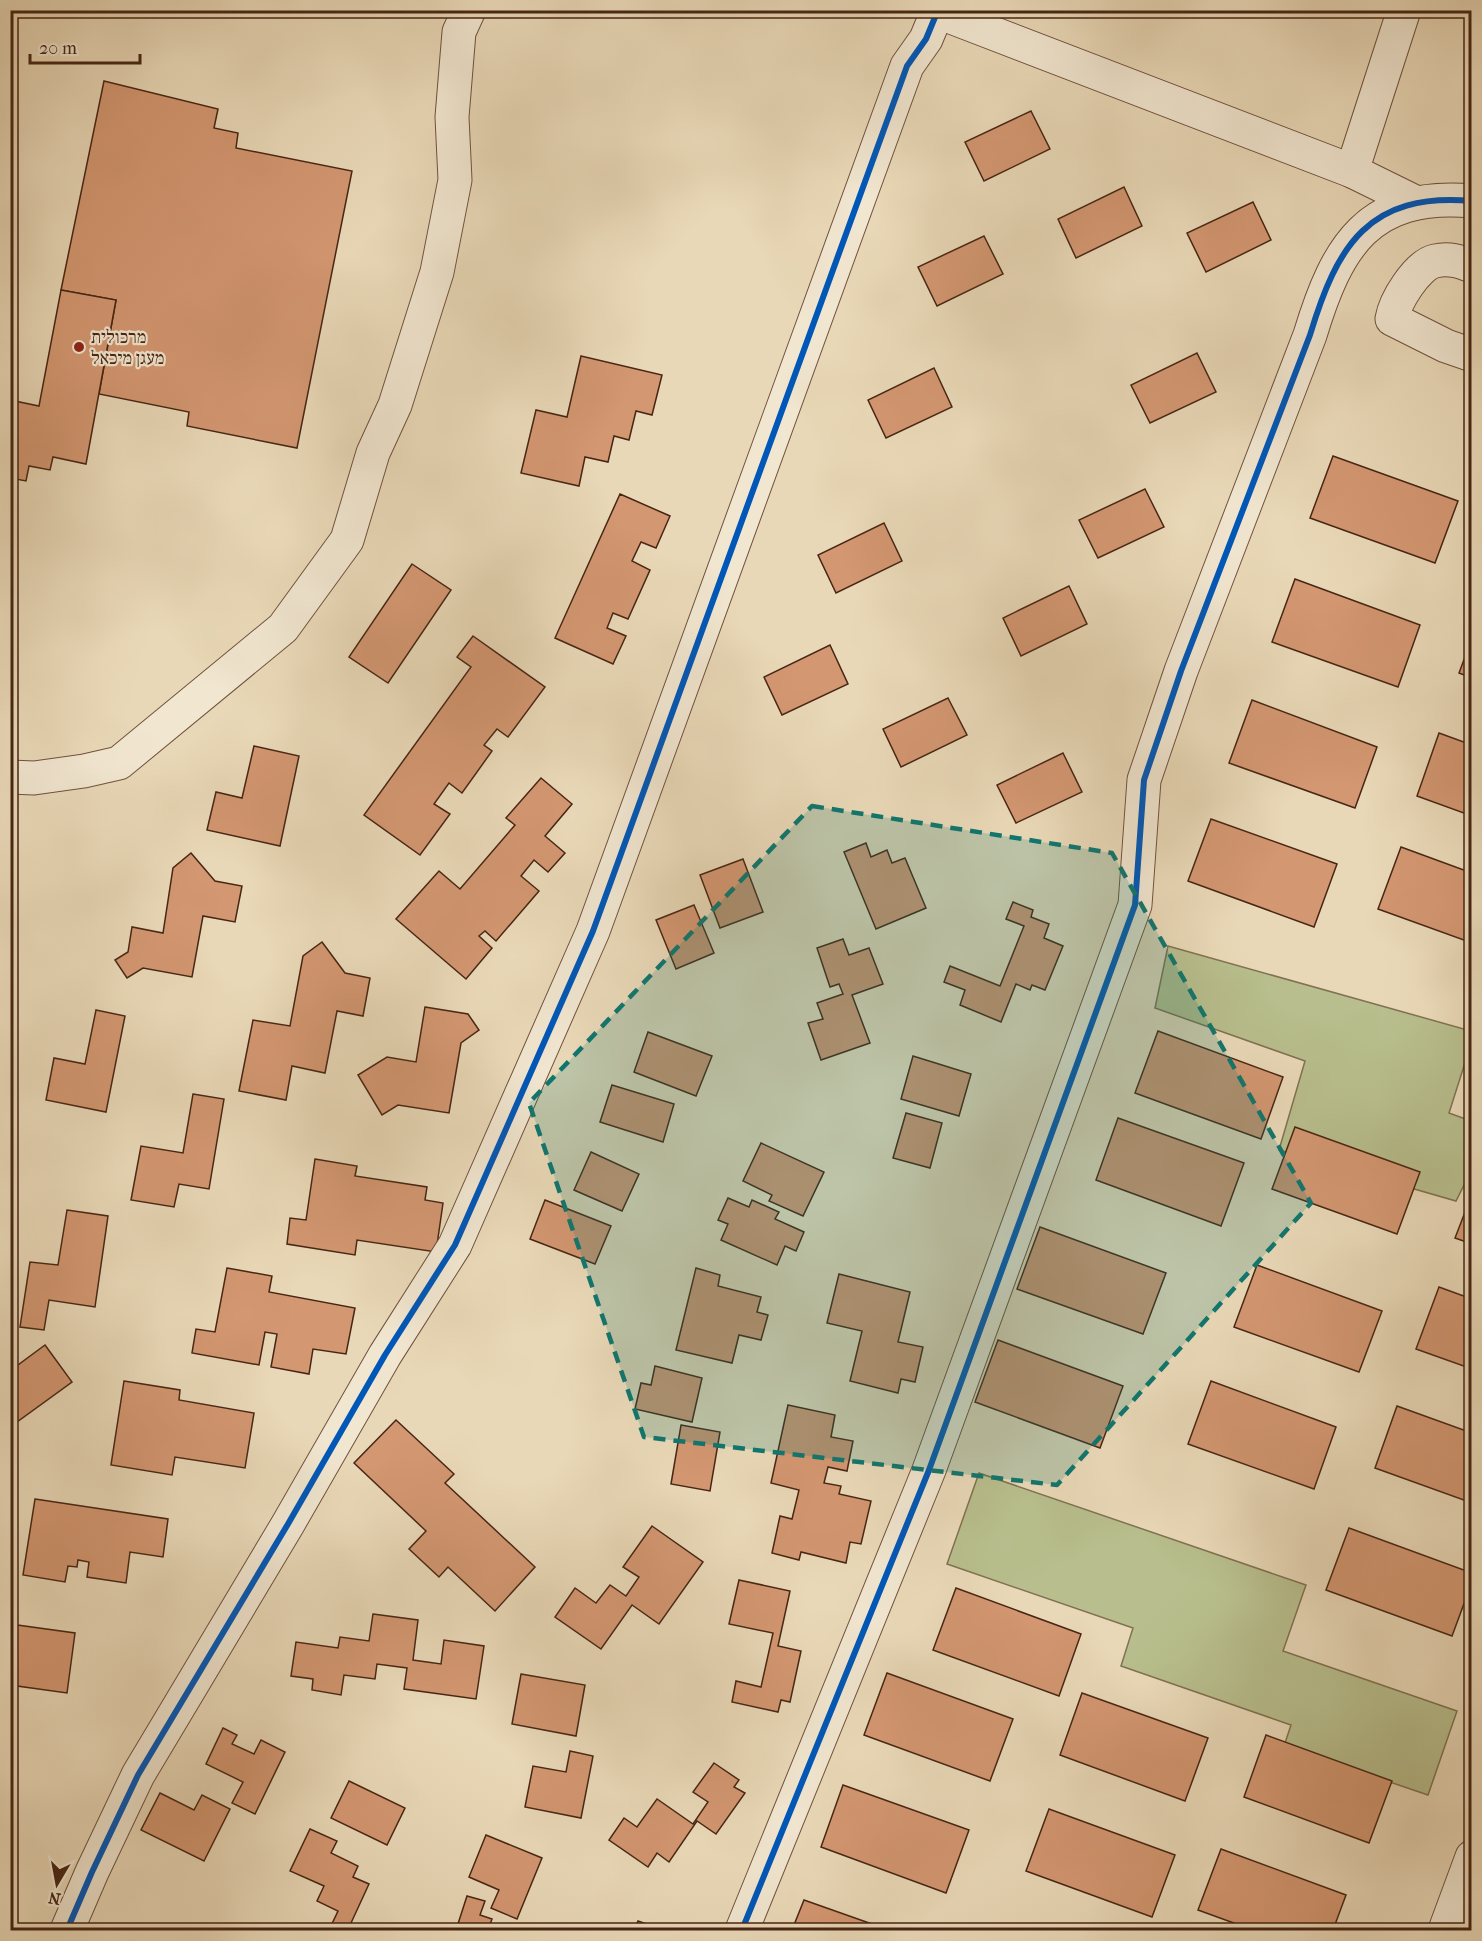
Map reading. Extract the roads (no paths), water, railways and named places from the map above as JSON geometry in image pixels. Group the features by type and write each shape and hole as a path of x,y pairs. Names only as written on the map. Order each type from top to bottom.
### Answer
{"street":[{"path":"10,777 34,778 119,763 283,628 347,540 374,453 395,405 437,272 455,180 452,117 459,32 469,10"},
{"path":"1352,171 1404,10"},
{"path":"67,1930 138,1775 288,1524 385,1354 455,1245 594,931 907,66 926,39 938,11 1352,171 1417,203"},
{"path":"742,1930 929,1470 1135,905 1144,780 1181,671 1310,335 1322,294 1337,263 1356,236 1379,216 1417,203 1472,201"},
{"path":"1472,266 1455,260 1433,261 1411,280 1394,307 1392,319 1446,346 1472,356"},
{"path":"1446,1930 1472,1857"}],"place":[{"name":"מרכולית מעגן מיכאל","path":"79,347"}]}
